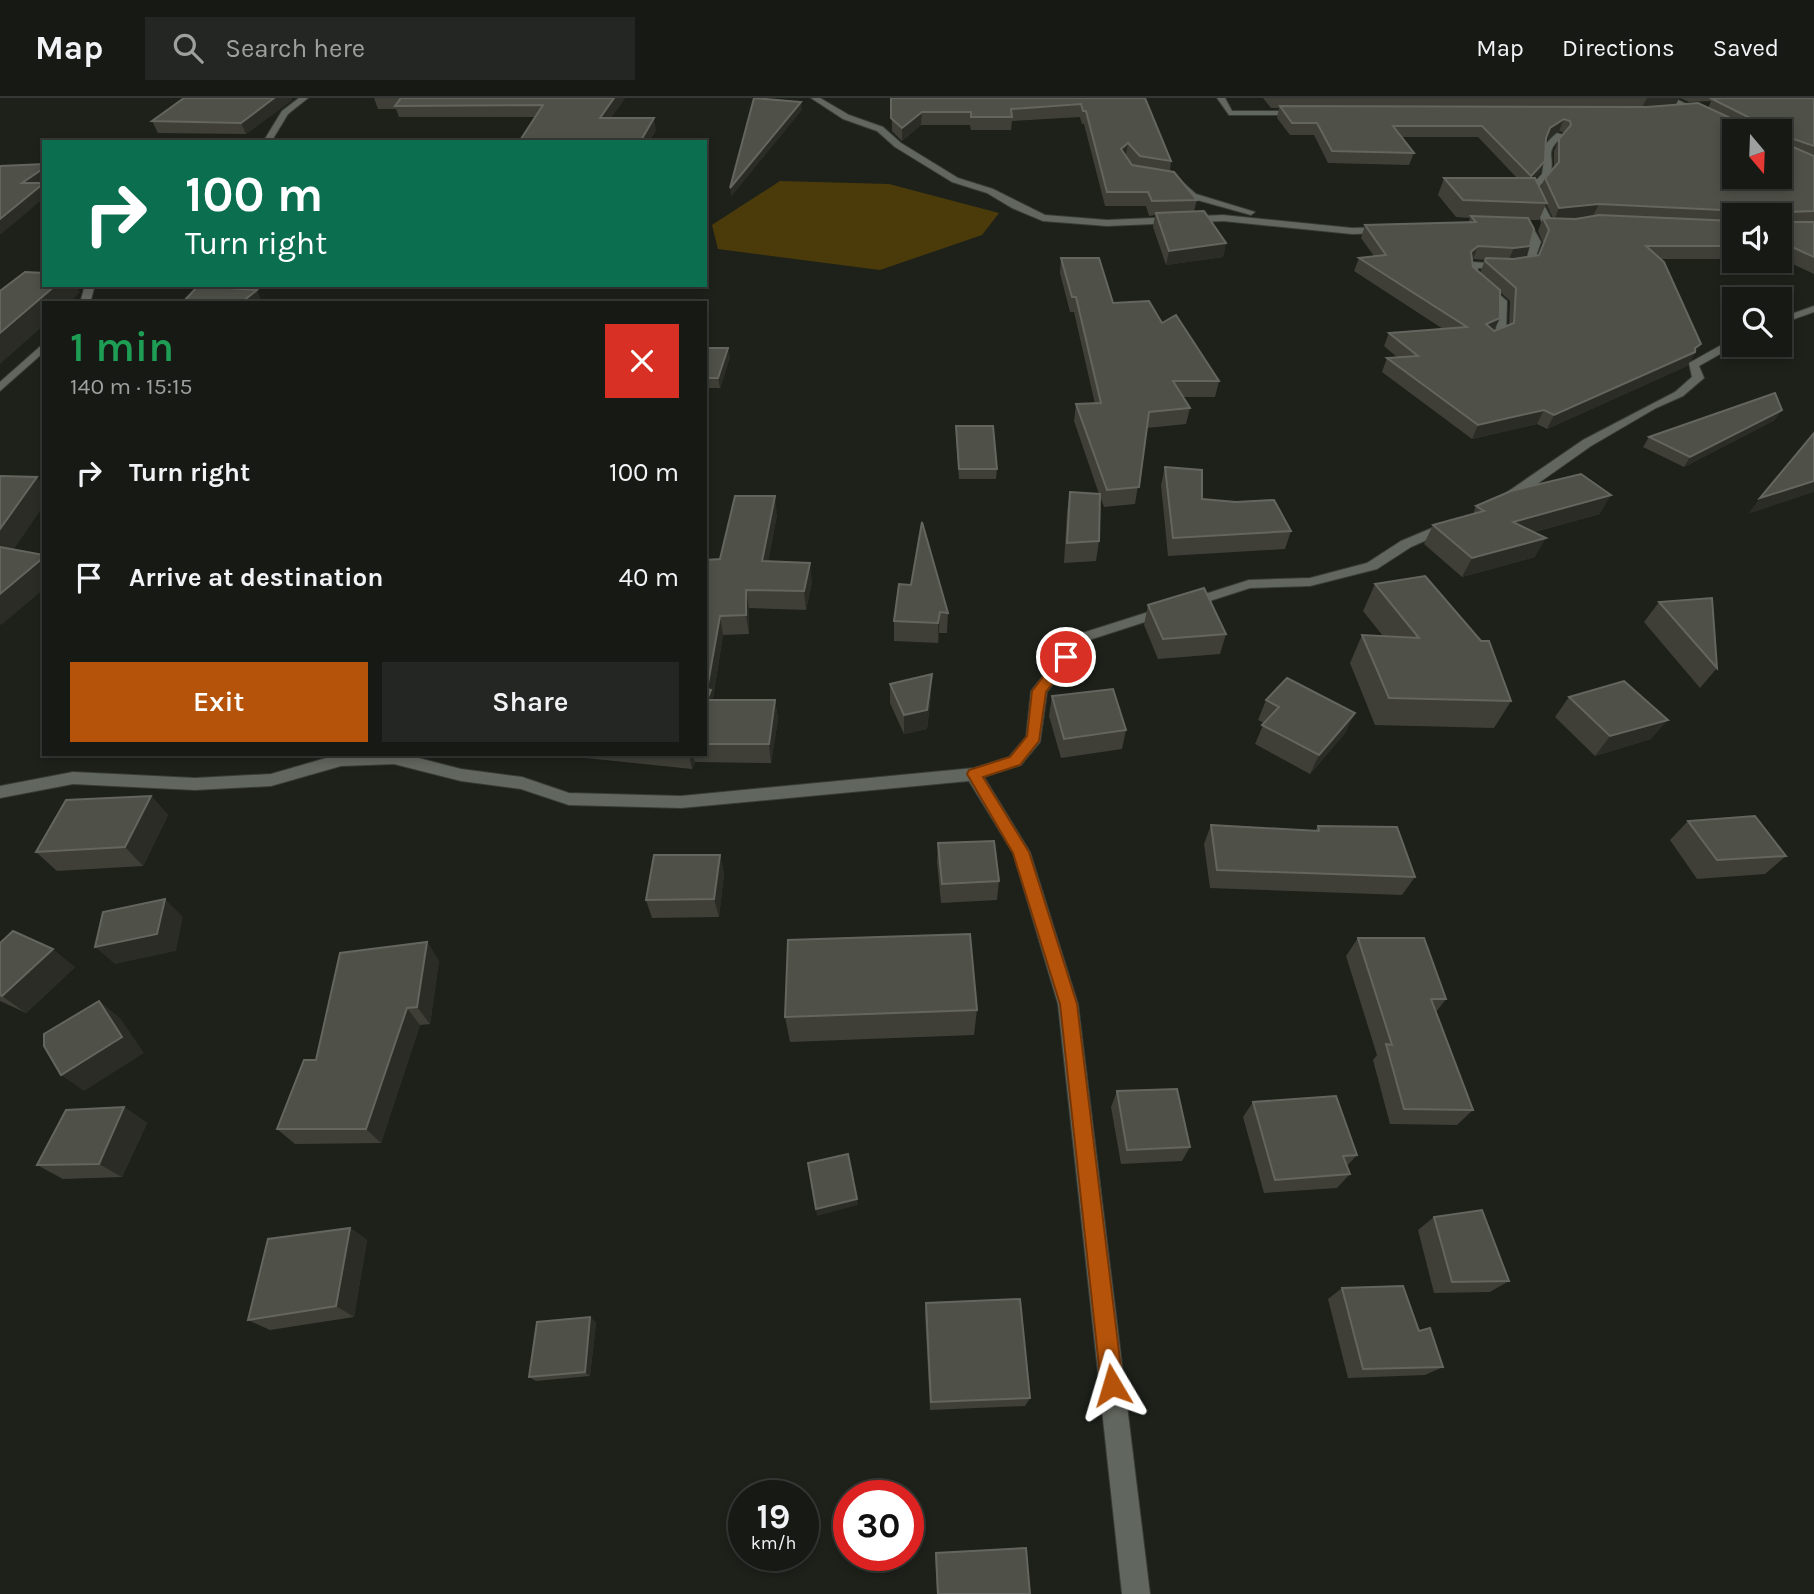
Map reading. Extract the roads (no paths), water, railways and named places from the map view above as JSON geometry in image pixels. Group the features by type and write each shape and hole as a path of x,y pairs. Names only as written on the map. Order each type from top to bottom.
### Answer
{"street":[{"path":"269,140 285,113 304,98"},
{"path":"815,98 846,117 880,129 898,145 955,180 990,191 1043,218 1107,222 1181,217 1223,218 1352,231 1395,229"},
{"path":"1221,98 1229,113 1312,113"},
{"path":"1668,98 1722,122"},
{"path":"1676,112 1694,108"},
{"path":"1548,225 1548,219 1531,195 1532,189 1547,179 1550,169 1545,155 1551,142 1560,135"},
{"path":"1164,180 1176,181 1193,196 1294,225"},
{"path":"1515,224 1559,226"},
{"path":"1487,339 1501,335 1502,300 1472,276 1473,265 1508,267 1531,263 1536,242 1527,224"},
{"path":"1792,317 1814,309"},
{"path":"0,388 42,348"},
{"path":"1491,506 1514,496 1587,443 1651,406 1679,394 1698,378 1693,365 1722,349"},
{"path":"0,792 74,778 195,784 271,780 341,760 394,758 461,775 522,783 569,799 681,802 974,774 1015,761 1034,738 1039,691 1081,638 1250,584 1310,582 1372,566 1406,544 1468,516"},
{"path":"974,774 1021,852 1069,1004 1136,1594"}]}
